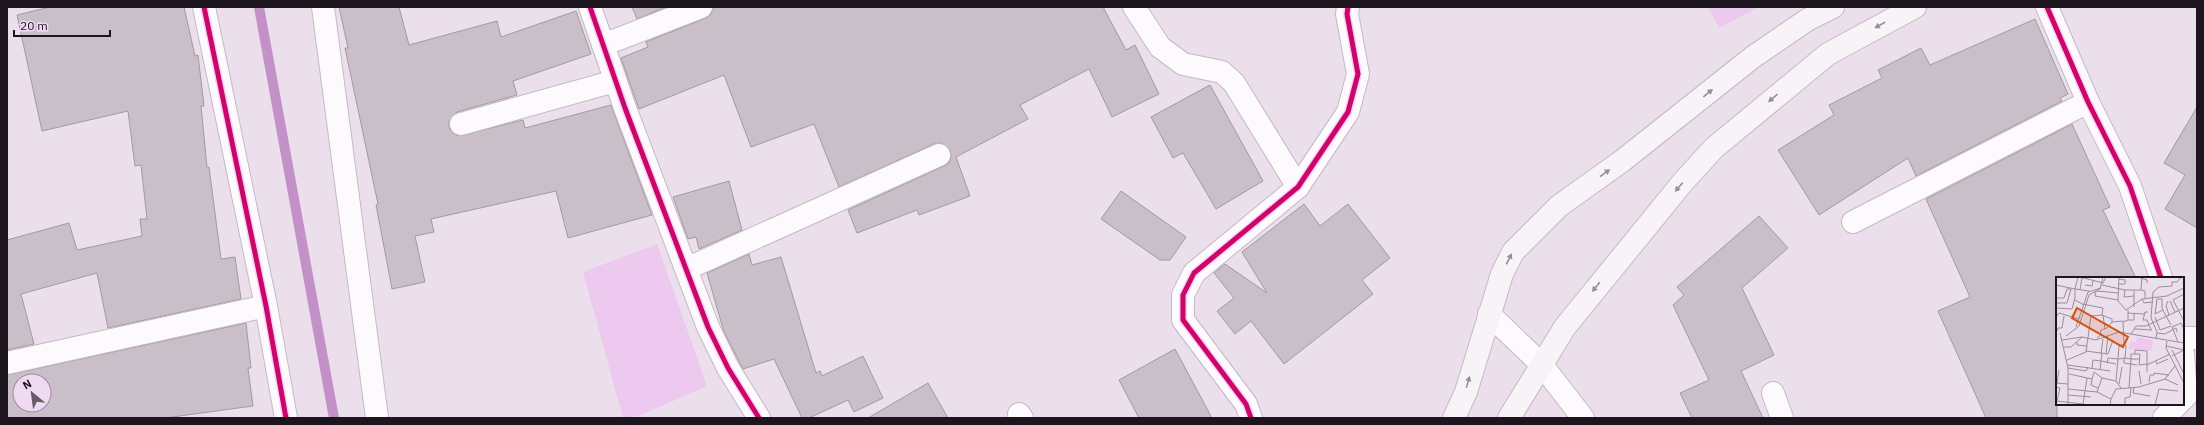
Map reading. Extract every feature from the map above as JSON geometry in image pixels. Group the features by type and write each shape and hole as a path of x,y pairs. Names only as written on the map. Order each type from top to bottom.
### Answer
{"main road":[{"path":"1454,418 1466,392 1502,274 1513,252 1559,206 1622,161 1753,57 1807,20 1833,7"},
{"path":"1509,418 1565,327 1593,290 1683,182 1714,148 1828,54 1915,7"}],"street":[{"path":"204,7 266,306 286,418"},
{"path":"322,7 377,418"},
{"path":"590,7 615,81 708,327 724,361 759,418"},
{"path":"603,45 701,7"},
{"path":"1134,7 1160,47 1171,56 1183,64 1222,72 1234,82 1298,187"},
{"path":"1251,418 1246,404 1183,320 1183,294 1194,273 1298,187 1348,112 1358,74 1347,14 1348,7"},
{"path":"2048,7 2088,102 2130,186 2161,277"},
{"path":"461,124 615,81"},
{"path":"1853,222 2088,102"},
{"path":"686,269 940,155"},
{"path":"7,363 266,306"},
{"path":"1489,314 1542,365 1583,418"},
{"path":"2184,338 2197,338"},
{"path":"2184,367 2186,396 2184,398"},
{"path":"1773,393 1782,418"},
{"path":"2164,418 2177,405"}],"path":[{"path":"1723,7 1726,12 1735,7"}],"shaded area":[{"path":"1708,7 1759,7 1719,28"},
{"path":"657,244 707,386 634,418 623,418 583,272"}],"building":[{"path":"50,7 184,7 195,56 198,55 204,106 201,106 207,167 209,167 221,259 235,257 241,299 108,328 97,273 21,294 34,344 7,350 7,240 69,223 77,250 142,236 140,219 147,219 141,165 135,166 128,111 42,131 17,15"},
{"path":"339,7 399,7 409,45 497,21 501,37 576,11 591,54 513,81 517,95 457,112 449,121 449,128 458,136 523,120 525,128 611,105 652,215 568,238 556,191 431,219 434,232 415,236 425,282 392,289 376,205 378,204 345,48 348,48"},
{"path":"632,7 666,7 637,19"},
{"path":"713,7 1103,7 1126,50 1135,45 1159,94 1112,117 1089,69 1020,105 1028,119 956,157 970,196 919,215 917,210 857,233 848,210 944,166 949,163 951,157 950,150 941,143 934,144 839,187 814,124 751,147 724,75 639,109 621,58 648,47 646,42 706,18 711,14"},
{"path":"2035,19 2068,94 2060,98 2062,101 1916,176 1908,158 1819,215 1778,150 1834,115 1829,105 1882,78 1878,70 1921,48 1930,65"},
{"path":"1210,85 1263,181 1216,209 1183,153 1173,158 1151,117"},
{"path":"2197,107 2197,228 2165,209 2185,175 2164,163"},
{"path":"2072,124 2110,207 2103,210 2136,277 2056,277 2057,418 1986,418 1938,311 1970,297 1926,199"},
{"path":"729,181 742,230 699,249 696,237 688,239 673,197"},
{"path":"1121,191 1186,237 1170,260 1160,260 1101,219"},
{"path":"1304,204 1320,226 1348,204 1390,258 1362,280 1373,294 1284,364 1251,321 1235,334 1217,311 1234,298 1214,273 1225,264 1267,293 1242,252"},
{"path":"1759,216 1788,248 1742,288 1774,355 1741,371 1763,418 1692,418 1680,393 1709,380 1673,305 1684,295 1677,287"},
{"path":"749,254 752,265 781,257 816,373 820,371 822,376 863,356 883,398 854,412 848,400 809,418 802,418 774,359 743,369 724,332 707,273"},
{"path":"246,323 251,368 248,368 253,406 165,418 7,418 7,375 12,374 12,413 52,413 52,373 16,373"},
{"path":"1175,349 1212,418 1139,418 1119,380"},
{"path":"928,383 948,418 868,418"}],"waterway":[{"path":"259,7 334,418"}],"cycle path":[{"path":"204,7 266,306 286,418"},
{"path":"590,7 625,108 708,327 728,368 759,418"},
{"path":"1251,418 1246,404 1183,320 1183,295 1194,273 1298,187 1348,112 1358,74 1347,14 1348,7"},
{"path":"2047,7 2088,102 2130,186 2161,277"}]}
